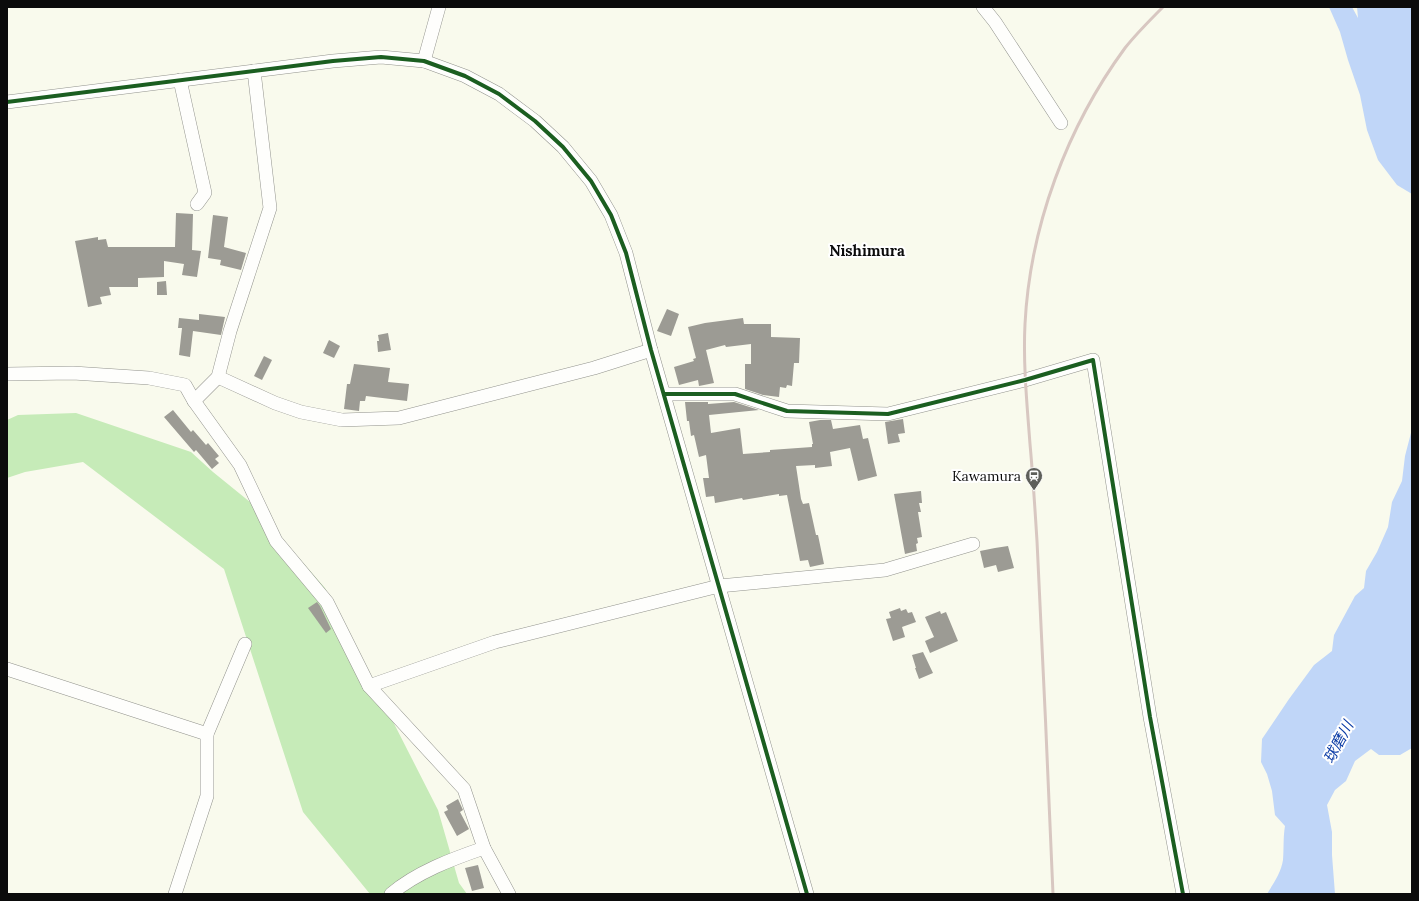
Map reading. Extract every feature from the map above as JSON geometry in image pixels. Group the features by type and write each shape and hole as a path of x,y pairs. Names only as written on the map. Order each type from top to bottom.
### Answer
{"street":[{"path":"424,61 439,7"},
{"path":"983,7 996,22 1061,123"},
{"path":"7,102 333,61 381,58 424,61 465,76 499,94 536,121 547,131 563,147 591,181 610,214 626,253 651,350 806,894"},
{"path":"194,401 218,377 230,331 270,208 254,71"},
{"path":"180,80 205,193 197,204"},
{"path":"218,377 275,403 301,412 342,420 399,418 594,368 651,350"},
{"path":"664,394 735,394 787,411 888,414 1025,380 1093,360 1149,709 1182,894"},
{"path":"7,374 73,373 149,378 185,385 194,401 240,465 276,541 327,602 369,686 464,789 484,848 509,894"},
{"path":"369,686 495,642 719,586 885,570 973,544"},
{"path":"175,894 207,796 207,734 244,644"},
{"path":"7,669 207,734"},
{"path":"391,894 436,866 484,848"}],"green space":[{"path":"76,413 191,452 250,502 325,588 438,810 459,883 467,894 370,894 303,812 224,569 83,462 25,472 7,478 7,420 18,415"}],"water":[{"path":"1329,7 1352,7 1358,18 1357,7 1412,7 1412,194 1397,185 1378,160 1367,130 1360,95 1340,32"},
{"name":"球磨川","path":"1412,429 1412,748 1400,755 1379,755 1371,749 1355,761 1346,781 1335,790 1327,805 1332,832 1335,894 1267,894 1282,865 1285,826 1275,815 1272,791 1267,774 1261,762 1262,739 1314,665 1332,651 1334,635 1355,596 1364,588 1366,571 1377,552 1388,527 1392,502 1402,481 1405,456"}],"building":[{"path":"176,213 193,214 192,250 201,251 197,277 182,275 184,264 164,261 164,277 138,278 138,287 109,287 111,295 100,297 102,304 88,307 75,241 98,237 98,240 106,239 108,247 175,247"},
{"path":"213,215 228,217 224,247 246,253 241,270 220,265 221,260 208,258"},
{"path":"166,281 167,295 157,295 157,282"},
{"path":"667,309 679,314 671,336 657,331"},
{"path":"199,314 225,317 221,335 193,331 190,357 179,355 182,328 178,328 179,318 199,320"},
{"path":"743,318 744,324 771,324 771,337 800,338 799,363 794,363 792,386 787,385 786,388 780,387 779,397 763,395 745,389 745,364 751,364 751,344 726,347 725,345 706,350 714,383 699,386 698,380 679,385 674,367 694,361 693,359 696,358 688,327 705,323"},
{"path":"388,333 391,350 378,352 378,335"},
{"path":"329,340 340,346 334,358 323,353"},
{"path":"264,356 272,360 262,380 254,376"},
{"path":"354,364 390,368 388,382 409,384 407,401 366,396 365,401 360,401 359,411 344,409 347,384 350,384"},
{"path":"685,402 708,402 708,404 734,402 759,410 709,415 711,433 740,428 743,454 770,452 770,450 812,447 813,444 809,422 831,420 833,429 860,425 863,439 868,438 877,476 858,481 850,448 830,452 832,466 815,468 815,465 796,466 801,499 803,504 809,503 824,564 810,567 808,560 800,561 787,495 779,496 779,494 743,500 742,498 715,503 714,496 706,497 703,478 709,478 706,455 699,457 694,435 691,436 689,421 687,421"},
{"path":"173,410 191,432 193,430 206,445 208,443 219,456 215,459 219,463 212,469 196,450 194,452 164,417"},
{"path":"903,419 905,433 898,434 900,442 888,444 885,422"},
{"path":"921,491 922,503 919,503 921,512 918,512 922,537 917,538 917,551 905,554 894,494"},
{"path":"1008,546 1014,568 998,572 996,565 984,568 980,551"},
{"path":"317,602 331,629 326,633 308,608"},
{"path":"900,608 901,611 906,609 908,613 912,612 916,622 902,627 905,637 893,641 886,619 891,618 889,612"},
{"path":"940,611 941,614 946,612 958,641 930,653 925,641 934,637 925,617"},
{"path":"923,652 933,673 919,679 912,655"},
{"path":"458,799 463,810 460,812 469,829 457,836 444,812 448,810 446,806"},
{"path":"478,865 484,888 472,891 465,868"}],"railway":[{"path":"1053,894 1037,541 1025,369 1025,324 1028,287 1044,214 1055,179 1069,144 1104,79 1125,48 1138,32 1163,7"}],"cycle path":[{"path":"7,102 333,61 381,57 424,61 465,76 499,94 535,121 563,147 591,181 611,215 626,253 651,350 807,894"},
{"path":"664,394 735,394 787,411 888,414 1025,380 1093,360 1150,717 1183,894"}],"place":[{"name":"Kawamura","path":"1034,491"}],"district":[{"name":"Nishimura","path":"867,250"}]}
